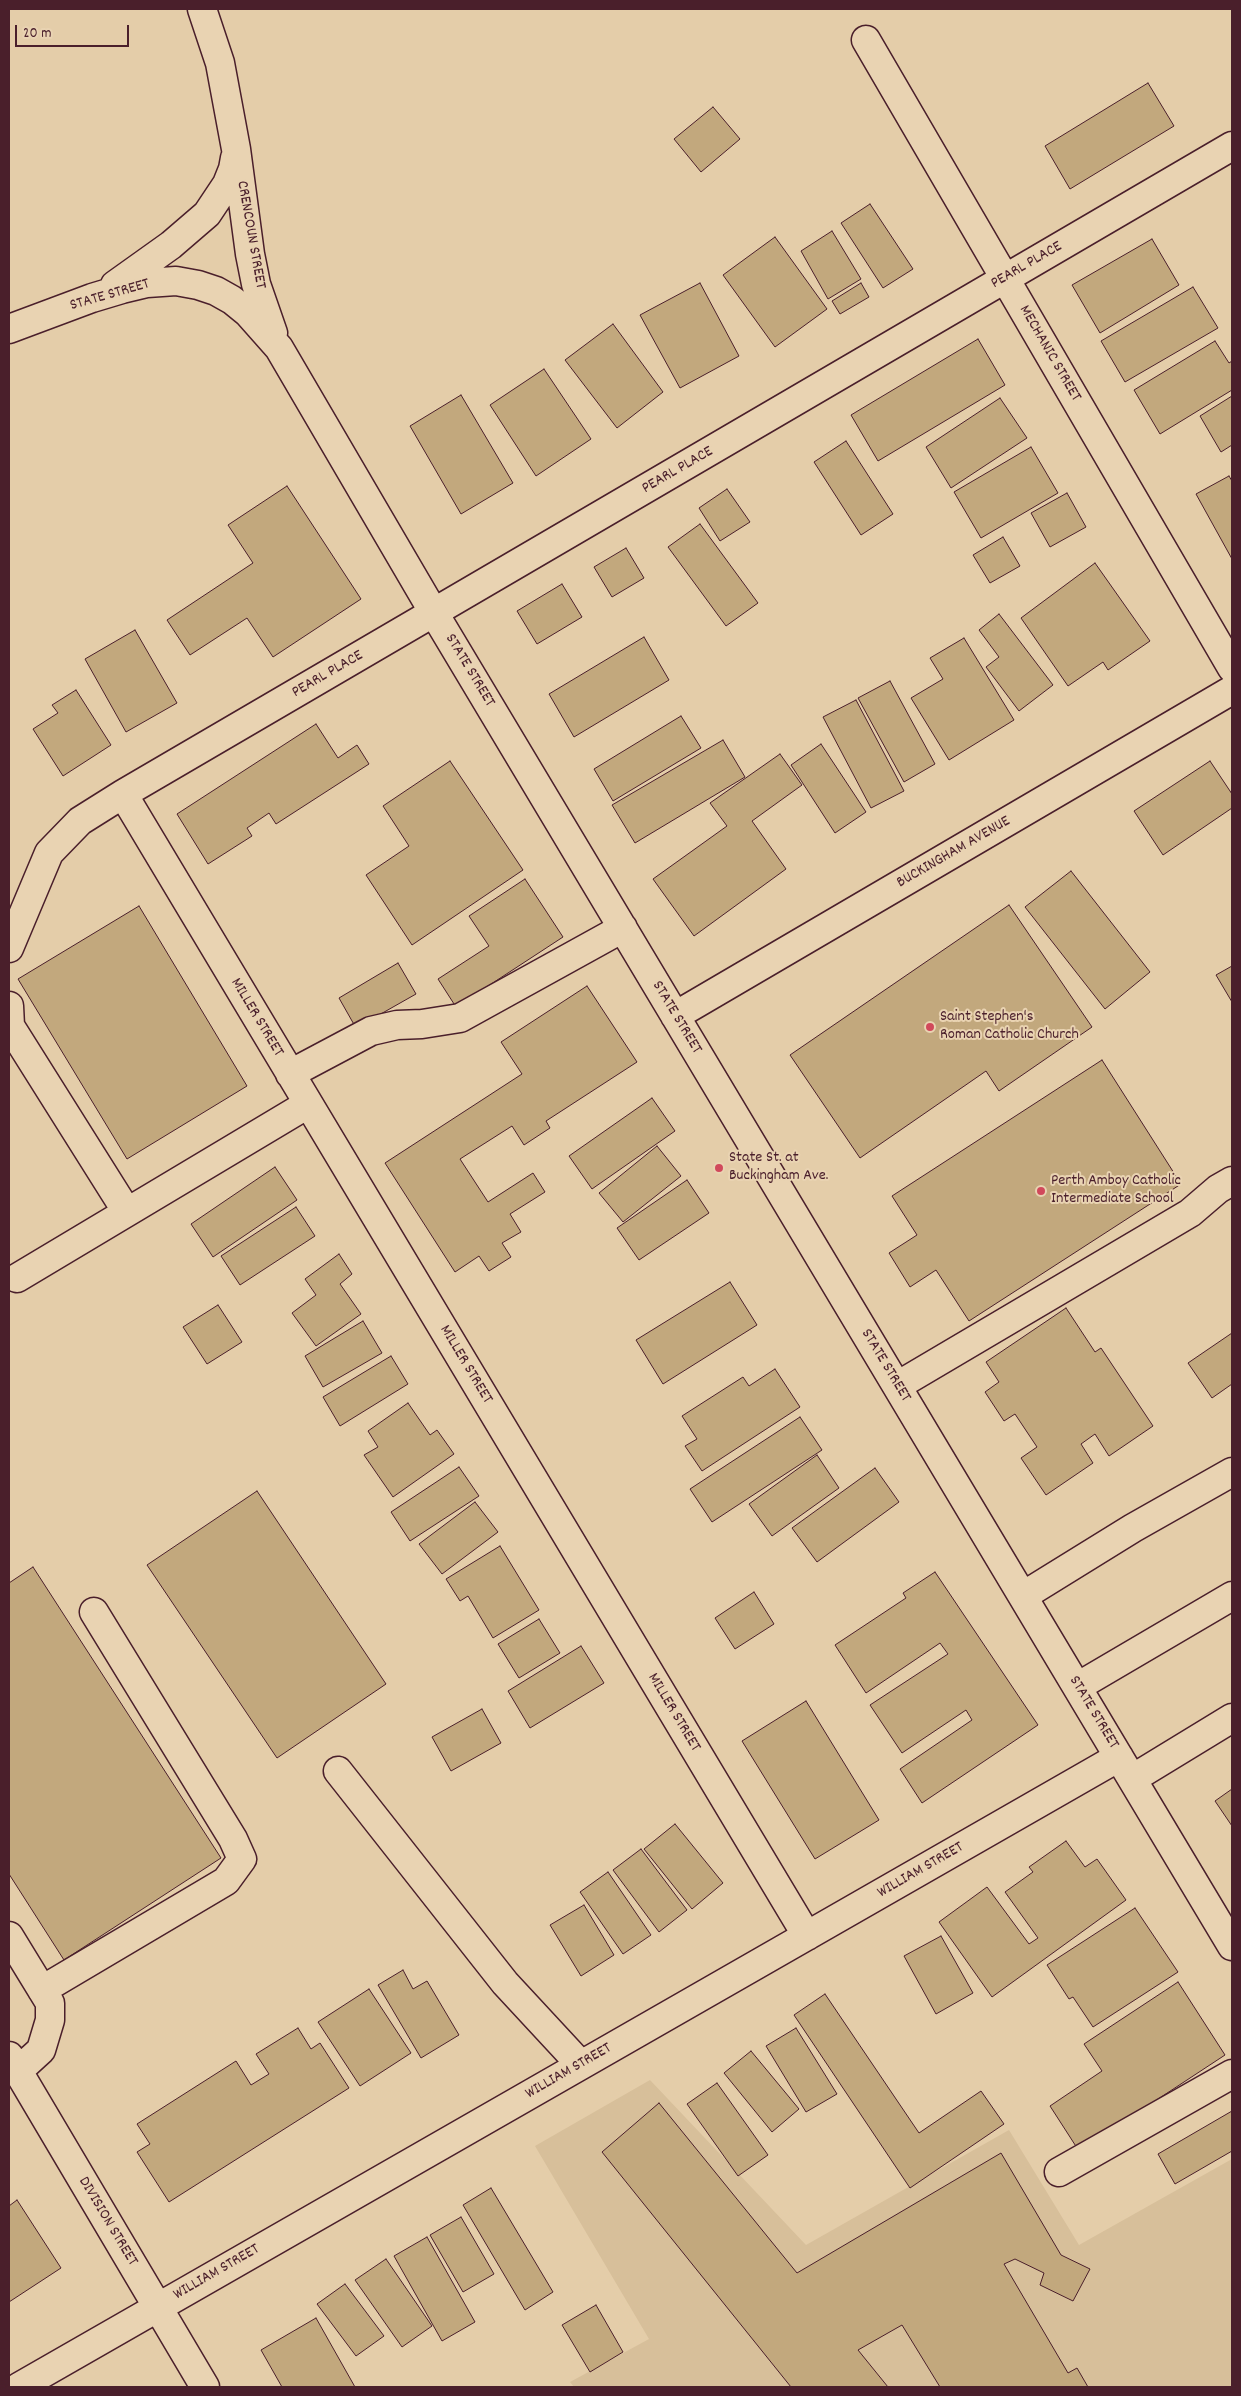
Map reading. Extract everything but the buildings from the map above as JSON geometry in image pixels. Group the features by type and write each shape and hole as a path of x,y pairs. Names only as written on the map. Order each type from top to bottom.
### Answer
{"street":[{"name":"CRENCOUN STREET","path":"202,9 220,63 236,149 250,254 256,284 279,348"},
{"name":"MECHANIC STREET","path":"866,40 1232,668"},
{"name":"PEARL PLACE","path":"9,948 49,853 80,821 122,794 1232,146"},
{"name":"CRENCOUN STREET","path":"92,298 145,264 207,214 227,184 233,169 236,149"},
{"name":"STATE STREET","path":"9,329 92,298 147,283 176,281 216,291 248,313 279,348 434,613 1232,1946"},
{"name":"BUCKINGHAM AVENUE","path":"675,1016 1232,690"},
{"name":"MILLER STREET","path":"122,794 807,1936"},
{"path":"290,1074 371,1031 397,1025 422,1024 460,1018 622,928"},
{"path":"9,1006 10,1026 127,1212"},
{"path":"17,1278 308,1104"},
{"path":"897,1386 1190,1213 1218,1189 1232,1181"},
{"path":"1023,1596 1133,1528 1232,1472"},
{"path":"1077,1687 1232,1596"},
{"path":"42,1990 226,1881 242,1859 233,1839 94,1612"},
{"name":"WILLIAM STREET","path":"19,2387 807,1936 1126,1768 1232,1718"},
{"path":"338,1771 504,1982 581,2065"},
{"path":"9,1936 50,2003 50,2020 41,2050 13,2064"},
{"name":"DIVISION STREET","path":"13,2064 205,2387"},
{"path":"1059,2172 1232,2074"}],"shaded area":[{"path":"650,2080 806,2245 1009,2130 1079,2245 1232,2159 1232,2387 574,2387 570,2382 649,2339 535,2146"}],"place":[{"name":"Saint Stephen's Roman Catholic Church","path":"930,1027"},
{"name":"State St. at Buckingham Ave.","path":"719,1168"},
{"name":"Perth Amboy Catholic Intermediate School","path":"1041,1191"}]}
